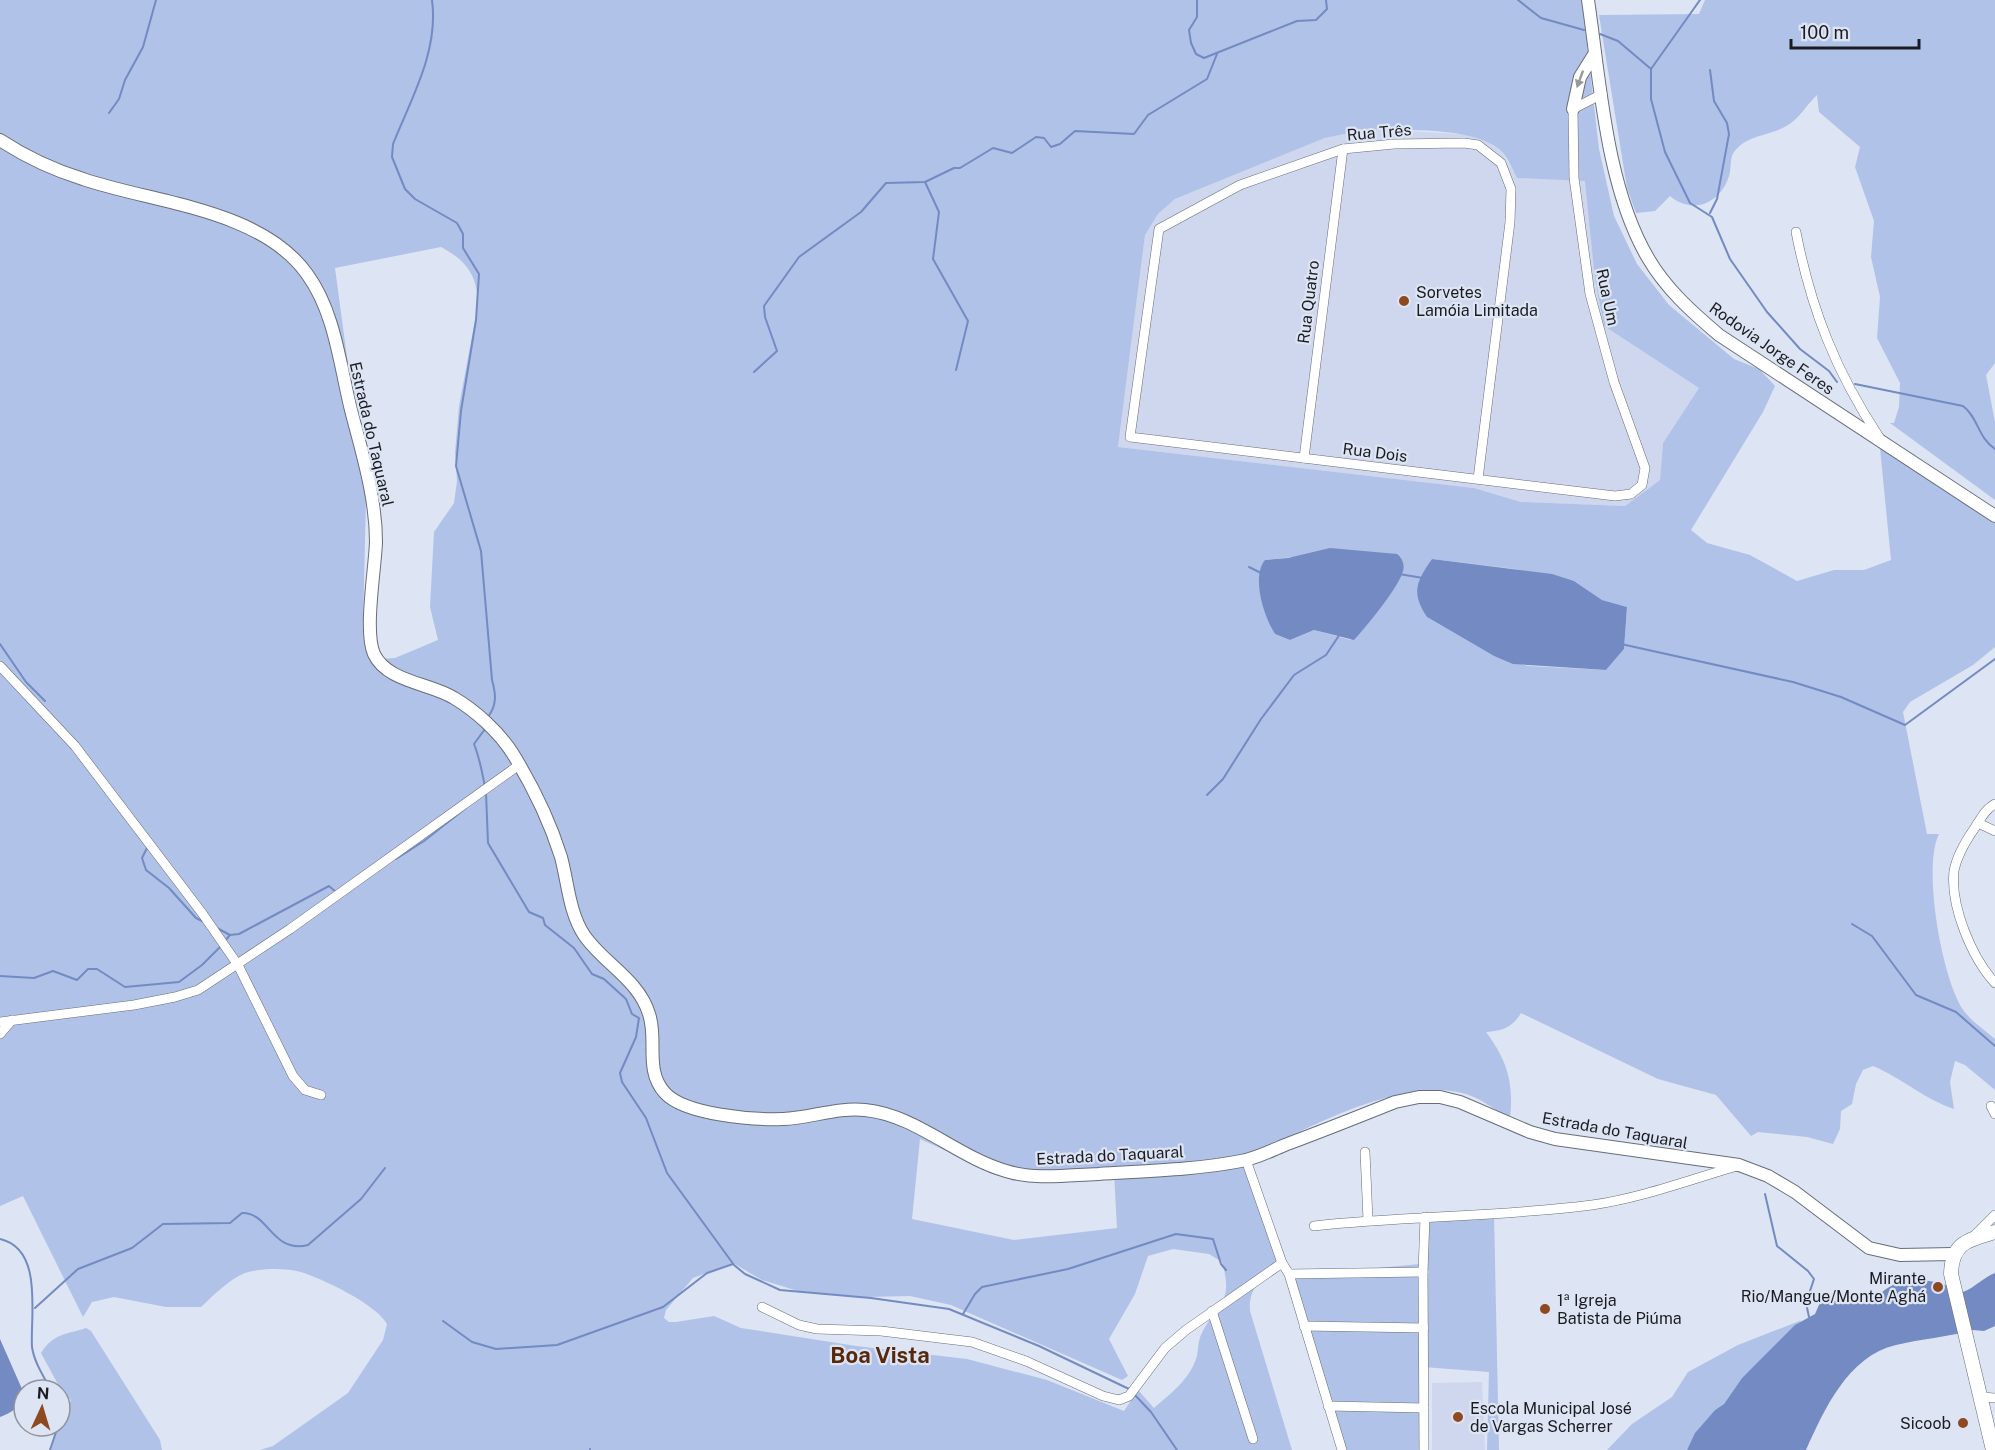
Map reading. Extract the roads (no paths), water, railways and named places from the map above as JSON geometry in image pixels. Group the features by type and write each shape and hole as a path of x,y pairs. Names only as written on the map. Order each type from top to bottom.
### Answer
{"main road":[{"path":"1993,1450 1989,1397 1952,1284 1953,1254 1971,1240 1995,1232"}],"street":[{"name":"Rodovia Jorge Feres","path":"1587,2 1613,158 1626,212 1648,258 1670,288 1692,313 1719,335 1995,516"},
{"path":"1573,109 1580,77 1595,53"},
{"path":"1573,109 1602,94"},
{"name":"Rua Um","path":"1573,109 1574,178 1590,294 1614,382 1645,468 1642,485 1637,491 1616,496"},
{"name":"Estrada do Taquaral","path":"0,140 47,166 85,180 231,220 289,255 306,272 320,296 331,328 372,496 376,538 371,631 375,656 382,666 393,674 434,687 476,714 509,747 560,854 572,910 581,931 643,1000 651,1021 651,1056 656,1078 665,1092 680,1104 740,1116 782,1119 838,1110 883,1113 905,1121 990,1166 1013,1173 1038,1176 1136,1172 1246,1160 1395,1102 1419,1097 1440,1097 1460,1102 1530,1132 1555,1139 1739,1165 1767,1176 1794,1192 1869,1248 1900,1255 1953,1254"},
{"name":"Rua Três","path":"1130,437 1159,229 1240,185 1343,149 1395,144 1464,143 1478,145 1491,152 1507,173 1511,189 1510,222 1478,479"},
{"name":"Rua Quatro","path":"1304,458 1343,149"},
{"path":"1796,232 1820,327 1843,377 1881,442"},
{"name":"Rua Dois","path":"1130,437 1616,496"},
{"path":"0,666 75,747 195,903 238,965 293,1076 304,1090 321,1095"},
{"path":"0,1022 175,997 198,990 238,965 519,765"},
{"path":"1995,804 1978,823 1958,857 1954,873 1955,894 1973,952 1995,983"},
{"path":"1978,823 1995,831"},
{"path":"0,1034 12,1020"},
{"path":"1365,1152 1368,1220"},
{"path":"1246,1160 1282,1263 1289,1274 1342,1450"},
{"path":"1314,1226 1368,1220 1490,1215 1593,1205 1621,1200 1739,1165"},
{"path":"1971,1240 1995,1215"},
{"path":"1424,1450 1425,1217"},
{"path":"762,1307 799,1325 817,1329 889,1332 972,1342 1001,1350 1119,1401 1129,1396 1165,1348 1212,1311 1282,1263"},
{"path":"1289,1274 1423,1272"},
{"path":"1212,1311 1253,1439"},
{"path":"1304,1326 1424,1328"},
{"path":"1328,1406 1424,1408"}],"waterway":[{"path":"109,113 119,99 125,80 143,47 156,0"},
{"path":"432,0 433,19 427,56 422,74 393,144 392,157 405,189 415,199 457,223 463,234 463,248 479,274 476,320 461,411 456,466 481,551 495,695 493,708 488,717"},
{"path":"1197,0 1197,17 1189,30 1196,54 1204,58 1297,21 1316,20 1327,9 1326,0"},
{"path":"1518,0 1541,18 1584,30"},
{"path":"1700,0 1651,69 1651,99 1665,152 1690,203 1712,217 1730,259 1767,312 1800,349 1829,371 1837,382"},
{"path":"1600,34 1618,41 1651,69"},
{"path":"754,372 777,351 765,317 764,306 799,257 861,212 886,183 925,182 954,168 960,168 993,148 1012,153 1036,137 1044,138 1051,147 1060,144 1075,131 1134,134 1148,115 1207,79 1217,54"},
{"path":"1710,70 1714,101 1727,123 1729,134 1717,199 1710,213"},
{"path":"925,182 939,212 933,259 968,321 956,370"},
{"path":"1855,384 1963,406 1972,416 1985,439 1995,449"},
{"path":"1249,567 1261,573"},
{"path":"1399,574 1423,578"},
{"path":"1207,795 1223,779 1261,719 1294,675 1326,655 1340,634"},
{"path":"0,644 26,682 45,701"},
{"path":"1621,644 1793,682 1841,697 1905,725 1995,659"},
{"path":"485,729 474,744 485,787"},
{"path":"486,793 488,843 529,912 543,918 545,925 574,948 592,974 604,979 626,999 632,1014 639,1018 636,1037 620,1073 622,1082 646,1118 667,1173 734,1265 745,1274 780,1290 871,1298 949,1309 1039,1346 1129,1389"},
{"path":"396,859 424,841 466,808"},
{"path":"147,848 142,858 146,870 169,888 196,918 204,922"},
{"path":"217,928 230,935 239,934 329,886 336,892"},
{"path":"1852,924 1872,936 1916,995 1956,1012 1995,1046"},
{"path":"224,942 230,935"},
{"path":"0,976 34,978 53,971 77,980 88,969 97,969 125,987 179,982 202,965 221,946"},
{"path":"35,1308 78,1269 132,1248 163,1224 230,1223 242,1213 251,1214 286,1244 308,1245 361,1199 385,1168"},
{"path":"1765,1194 1777,1246 1808,1271 1814,1279 1806,1303 1809,1317"},
{"path":"963,1314 982,1287 1068,1269 1176,1234 1213,1239 1221,1264 1226,1270"},
{"path":"0,1239 14,1245 23,1256 29,1269 33,1302 32,1347 45,1378"},
{"path":"443,1321 472,1342 496,1349 557,1345 663,1307 707,1273 733,1264"},
{"path":"1133,1393 1151,1412 1177,1450"},
{"path":"50,1450 54,1438"}],"place":[{"name":"Sorvetes Lamóia Limitada","path":"1404,301"},
{"name":"Mirante Rio/Mangue/Monte Aghá","path":"1938,1287"},
{"name":"1ª Igreja Batista de Piúma","path":"1545,1309"},
{"name":"Escola Municipal José de Vargas Scherrer","path":"1458,1417"},
{"name":"Sicoob","path":"1963,1423"}],"district":[{"name":"Boa Vista","path":"880,1355"}]}
